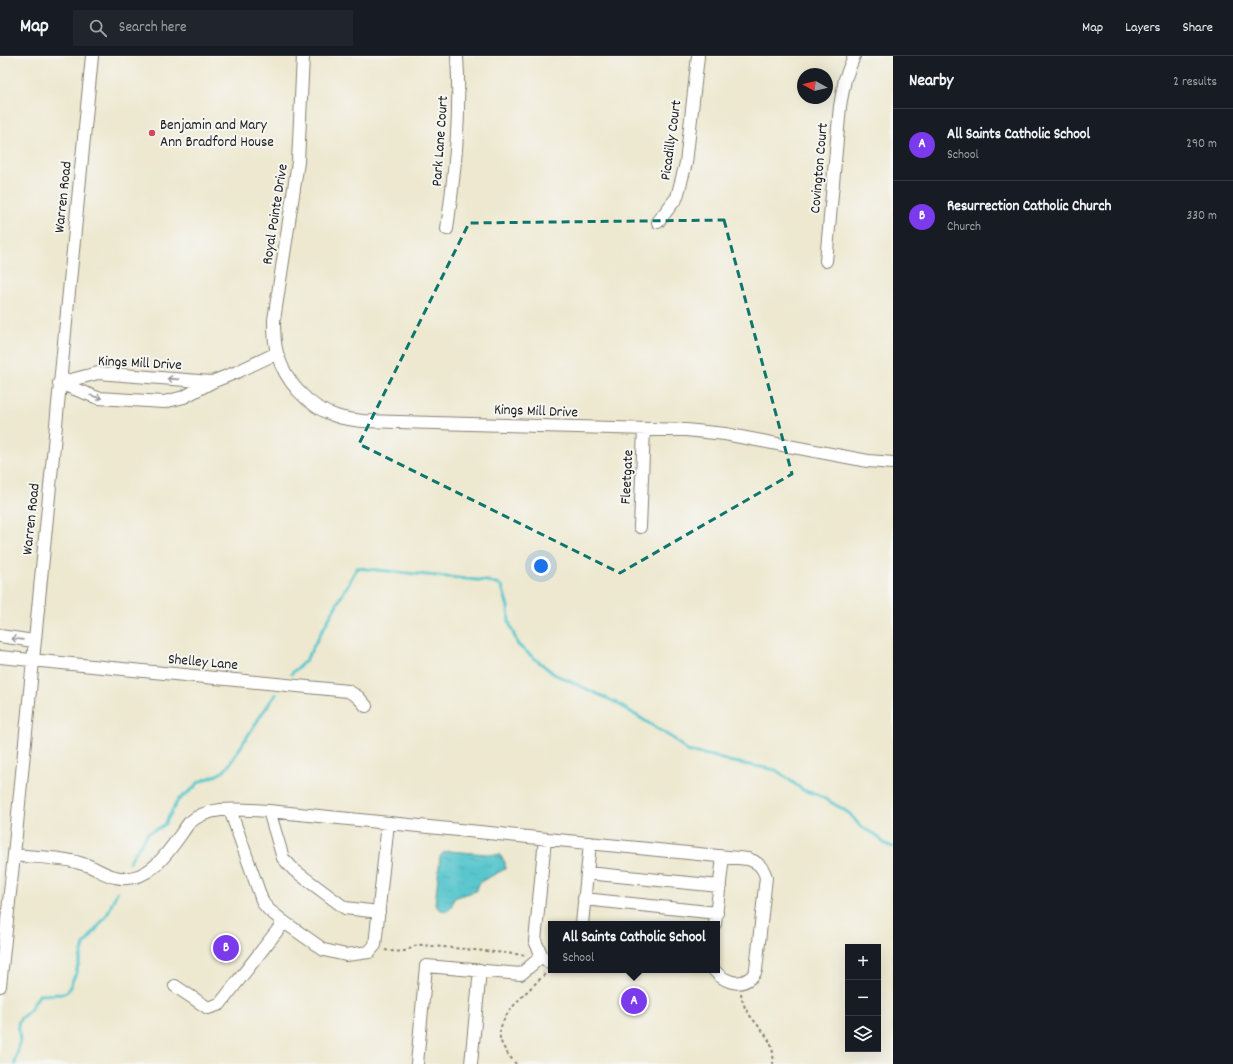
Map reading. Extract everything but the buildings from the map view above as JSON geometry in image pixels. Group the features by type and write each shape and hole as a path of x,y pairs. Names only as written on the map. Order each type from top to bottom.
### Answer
{"street":[{"name":"Warren Road","path":"0,982 14,855 92,56"},
{"name":"Royal Pointe Drive","path":"277,353 274,336 274,320 298,162 303,56"},
{"name":"Park Lane Court","path":"447,229 458,134 459,101 457,56"},
{"name":"Picadilly Court","path":"658,222 677,197 686,163 698,56"},
{"name":"Covington Court","path":"826,261 840,106 846,79 854,56"},
{"name":"Kings Mill Drive","path":"59,383 98,398 164,402 184,397 212,382 277,353 287,376 302,395 334,416 347,419 363,421 686,430 725,434 868,461 893,463"},
{"name":"Kings Mill Drive","path":"59,383 98,373 212,382"},
{"name":"Fleetgate","path":"640,527 644,429"},
{"path":"0,636 34,641"},
{"name":"Shelley Lane","path":"0,657 348,691 358,697 366,706"},
{"path":"14,855 70,860 118,878 138,877 149,872 158,864 189,823 195,818 201,814 230,810 270,811 754,861 764,870 766,877 756,970 750,978 740,982 727,981 719,977 716,973"},
{"path":"230,810 263,903 284,922 324,950 346,955 369,952 375,945 388,823"},
{"path":"270,811 283,858 294,870 345,908 379,912"},
{"path":"417,1064 426,966 521,974 546,960 535,941 545,839"},
{"path":"582,921 590,843"},
{"path":"584,899 716,918 723,857"},
{"path":"587,873 720,886"},
{"path":"175,986 208,1008 220,1004 284,922"},
{"path":"471,1064 480,970"}],"path":[{"path":"740,982 742,1000 747,1012 766,1034 772,1045 774,1054 772,1064"}],"highlighted area":[{"path":"724,220 792,474 620,573 359,444 469,223"}],"water":[{"path":"448,851 500,855 505,862 505,869 480,882 476,891 454,898 451,908 447,911 441,910 435,905 440,857 443,853"}],"waterway":[{"path":"291,674 306,660 357,568 487,581 502,586 508,607 509,622 518,645 554,674 615,702 674,739 687,751 713,756 728,761 776,770 803,790 818,795 841,808 850,814 861,827 876,835 885,844 893,847"},
{"path":"129,862 148,833 165,824 178,800 194,788 199,782 224,771 276,694"},
{"path":"15,1064 20,1041 18,1024 20,1019 30,1010 39,995 62,994 68,991 76,973 84,945 107,915 117,892"}],"place":[{"name":"Benjamin and Mary Ann Bradford House","path":"152,133"},
{"name":"Resurrection Catholic Church","path":"226,948"},
{"name":"All Saints Catholic School","path":"634,1001"}]}
